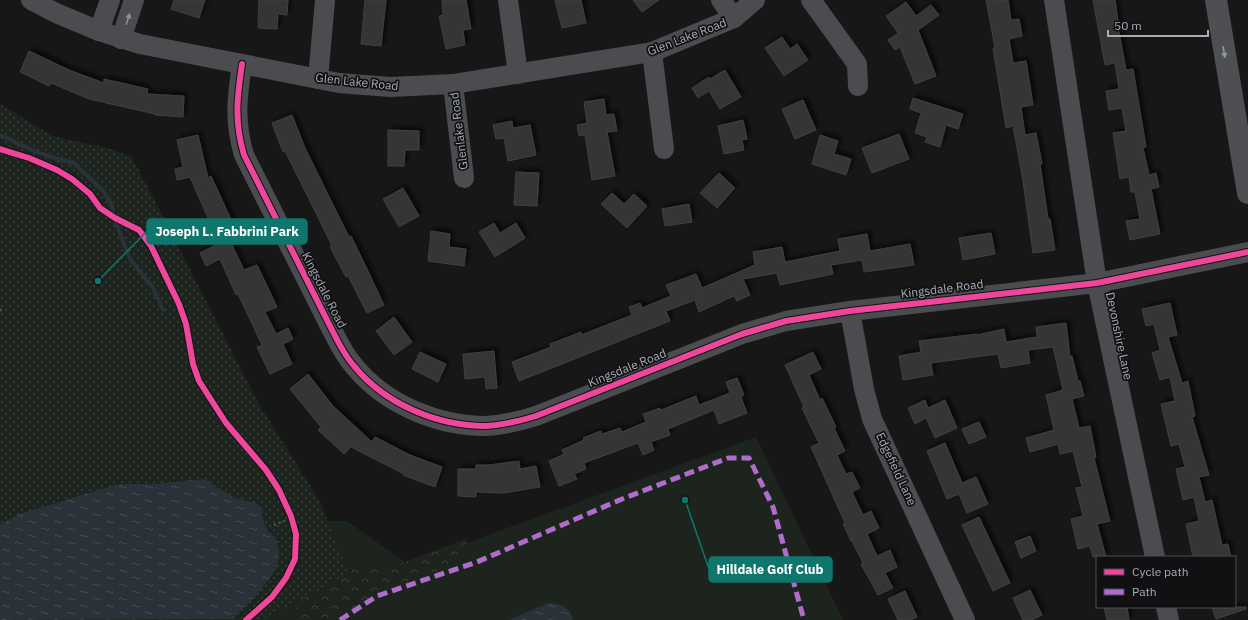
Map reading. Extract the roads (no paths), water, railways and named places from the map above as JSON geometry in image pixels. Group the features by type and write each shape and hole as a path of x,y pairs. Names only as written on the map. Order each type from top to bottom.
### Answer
{"main road":[{"path":"1216,0 1248,193"}],"street":[{"name":"Glen Lake Road","path":"31,0 56,13 99,31 140,44 339,83 390,87 453,84 652,52 734,18 755,0"},
{"path":"99,31 110,0"},
{"path":"121,39 134,0"},
{"path":"318,79 325,0"},
{"path":"508,0 518,74"},
{"name":"Glen Lake Road","path":"721,0 734,18"},
{"path":"811,0 858,64 858,86"},
{"name":"Devonshire Lane","path":"1054,0 1097,283 1155,556"},
{"path":"652,52 664,150"},
{"name":"Kingsdale Road","path":"242,64 238,89 237,112 238,135 244,155 332,332 346,356 364,377 383,393 404,406 430,417 453,423 486,426 516,422 547,412 748,332 786,321 850,311 1097,283 1248,252"},
{"name":"Glenlake Road","path":"453,84 464,178"},
{"name":"Edgefield Lane","path":"850,311 864,389 872,419 964,620"},
{"path":"1166,608 1169,620"}],"water":[{"path":"204,479 235,498 256,503 262,508 263,512 261,516 269,534 275,536 279,551 277,568 257,595 232,619 0,620 0,525 20,514 119,484 158,484"},
{"path":"548,603 557,604 567,609 573,620 509,620"}],"waterway":[{"path":"0,135 34,151 74,163 103,191 112,205 113,212"},
{"path":"115,220 130,259 153,288 163,310"}],"place":[{"name":"Joseph L. Fabbrini Park","path":"98,281"},
{"name":"Hilldale Golf Club","path":"685,500"}]}
